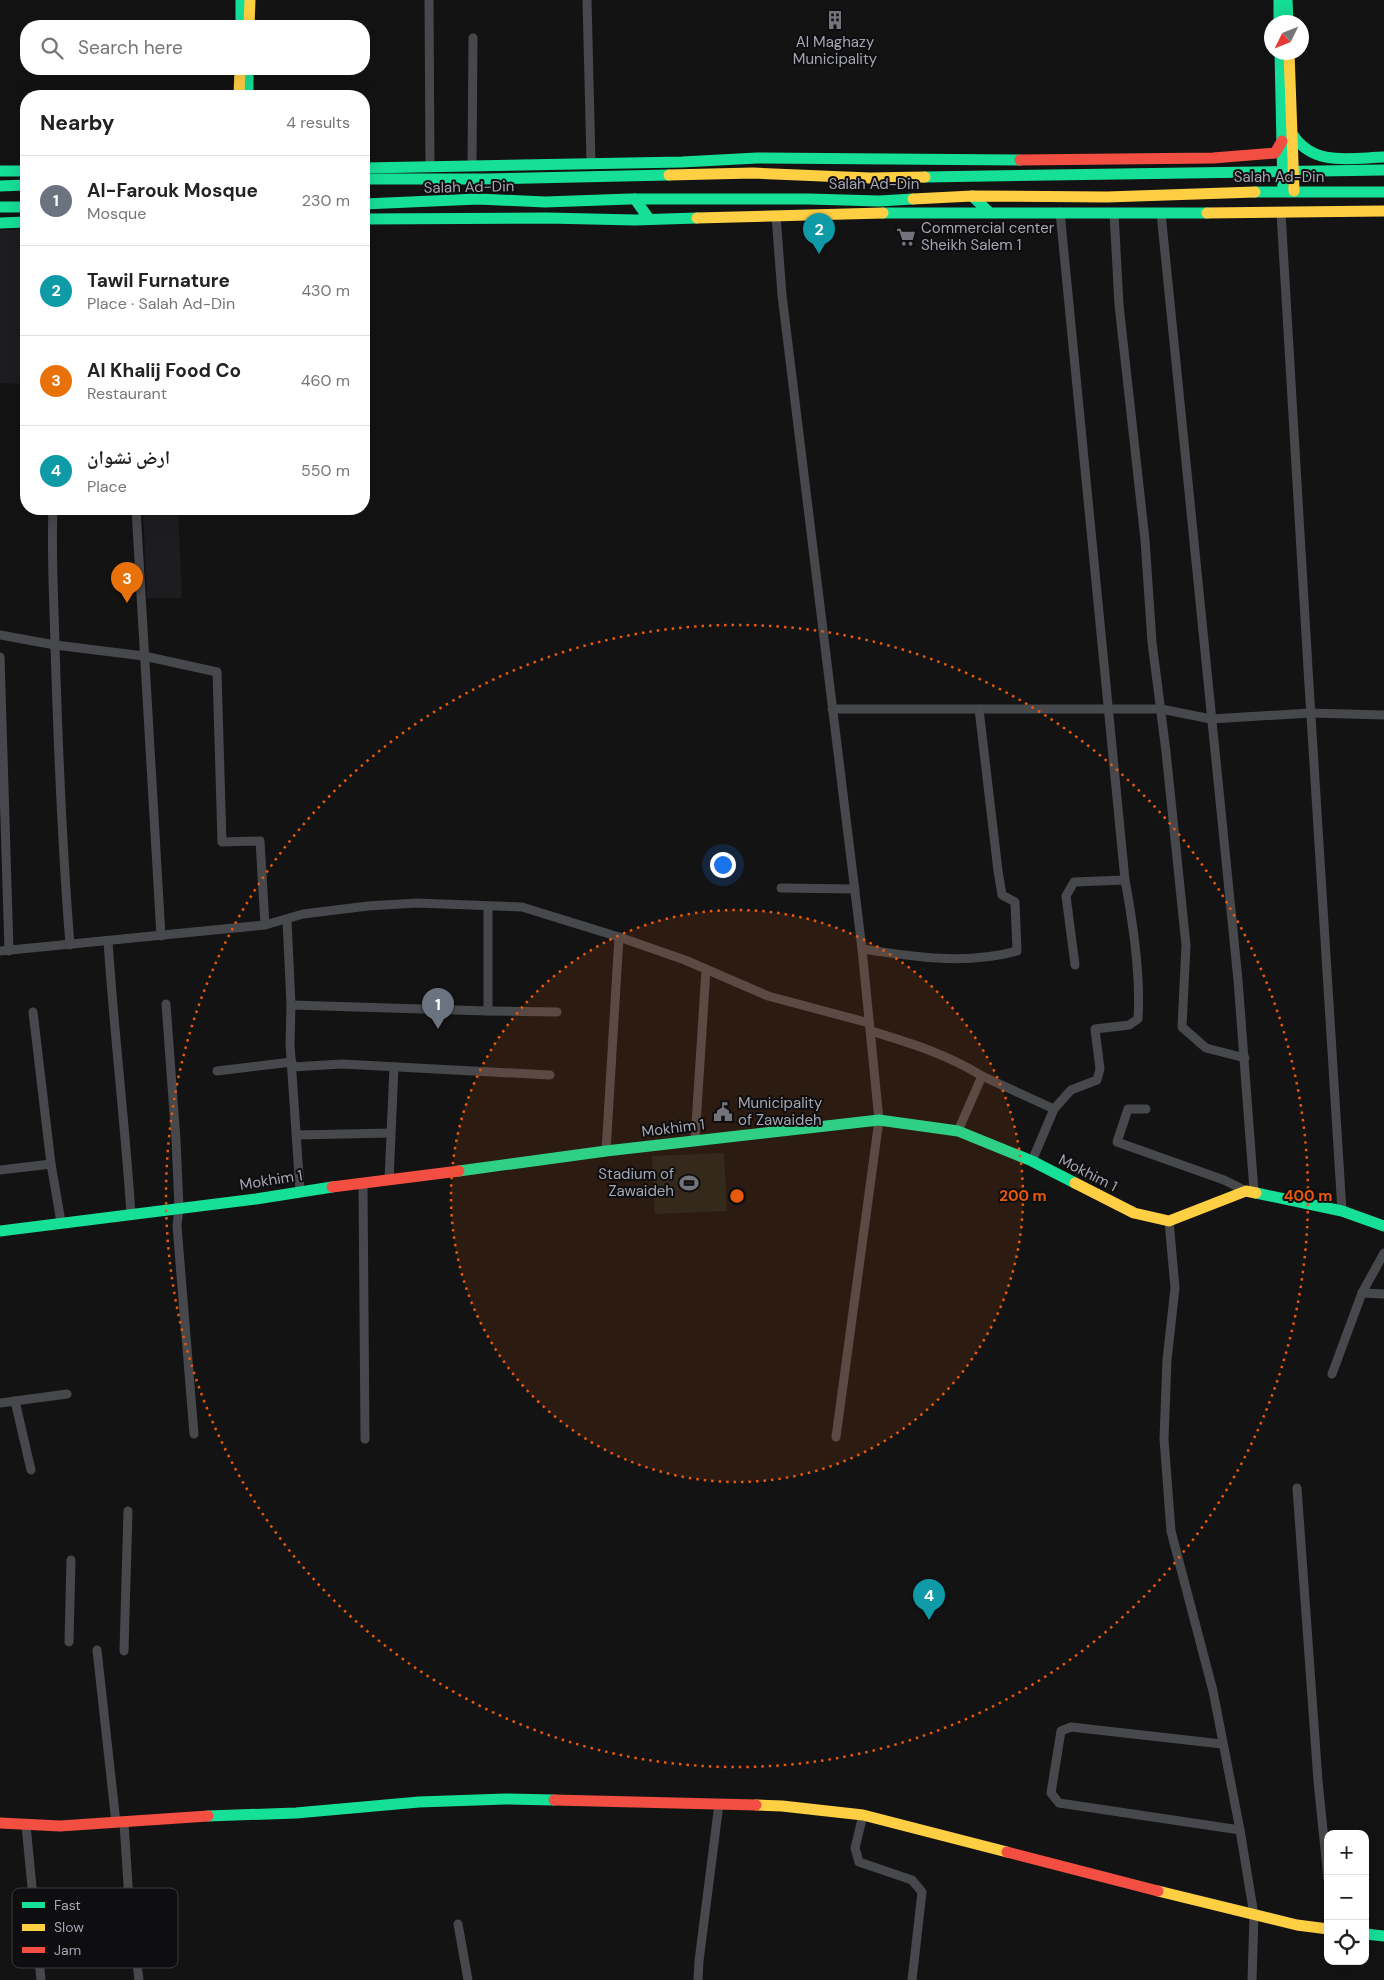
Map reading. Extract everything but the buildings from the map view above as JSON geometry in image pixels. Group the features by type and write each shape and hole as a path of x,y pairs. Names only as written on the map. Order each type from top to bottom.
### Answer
{"main road":[{"path":"240,20 241,0"},
{"path":"249,20 250,0"},
{"path":"1279,0 1279,15"},
{"path":"1288,0 1288,15"},
{"path":"1280,60 1282,141 1288,171"},
{"path":"1289,60 1291,132 1288,171 1289,191"},
{"path":"239,90 240,75"},
{"path":"248,75 248,90"},
{"path":"1291,132 1298,144 1310,154 1340,158 1384,157"},
{"path":"370,168 591,162 682,162 757,158 1087,160 1213,158 1275,153 1282,141"},
{"name":"Salah Ad-Din","path":"370,179 484,179 754,173 870,178 1384,170"},
{"path":"0,171 20,171"},
{"path":"478,199 484,179"},
{"path":"0,186 20,185"},
{"name":"Salah Ad-Din","path":"370,204 478,199 545,202 809,199 879,201 972,196 1107,197 1289,191 1384,192"},
{"path":"972,196 989,212"},
{"path":"635,200 649,219"},
{"path":"0,207 20,207"},
{"path":"370,219 649,219 989,212 1281,213 1384,211"},
{"path":"0,223 20,222"},
{"name":"Mokhim 1","path":"0,1231 606,1151 658,1146 695,1139 879,1120 958,1131 1032,1161 1134,1213 1169,1221"},
{"path":"1169,1221 1250,1191 1342,1211 1384,1226"},
{"path":"0,1823 60,1826 223,1815 296,1813 419,1802 505,1799 782,1806 863,1815 1254,1915 1297,1925 1324,1928"},
{"path":"1369,1934 1384,1936"}],"street":[{"path":"429,0 430,166"},
{"path":"587,0 591,162"},
{"path":"472,165 473,38"},
{"path":"1032,1161 1054,1108 1071,1090 1097,1080 1100,1069 1095,1029 1129,1026 1138,1020 1139,1000 1130,908 1125,880 1060,212"},
{"path":"1114,213 1119,305 1145,540 1152,642 1186,945 1182,1027 1206,1048 1245,1058"},
{"path":"1146,1109 1128,1109 1117,1142 1250,1191 1245,1058 1161,213"},
{"path":"1281,213 1310,713 1342,1211"},
{"path":"776,215 782,295 862,948 879,1120 836,1437"},
{"path":"53,515 51,554 62,837 70,945"},
{"path":"136,515 161,936"},
{"path":"0,635 55,645 144,656 216,672 222,842 260,841 265,925"},
{"path":"0,657 5,951 265,925 303,914 398,904 522,907 619,937 685,960 768,996 870,1027 927,1048 961,1063 982,1076 1054,1108"},
{"path":"832,709 1161,710 1211,719 1310,713 1384,715"},
{"path":"862,948 930,959 995,957 1017,951 1015,902 1002,895 998,871 979,709"},
{"path":"1075,965 1066,896 1074,882 1125,880"},
{"path":"781,888 854,889"},
{"path":"488,907 488,1011"},
{"path":"287,920 292,1064 298,1135 300,1191"},
{"path":"606,1151 619,937"},
{"path":"108,941 127,1143 131,1214"},
{"path":"695,1139 706,970"},
{"path":"166,1004 173,1087 179,1208 178,1226 194,1434"},
{"path":"291,1005 557,1012"},
{"path":"33,1012 50,1164 61,1222"},
{"path":"218,1071 292,1064 342,1064 550,1075"},
{"path":"389,1180 394,1068"},
{"path":"958,1131 982,1076"},
{"path":"298,1135 390,1133"},
{"path":"0,1170 50,1164"},
{"path":"363,1184 365,1439"},
{"path":"1169,1221 1175,1288 1167,1360 1164,1439 1171,1530 1213,1691 1240,1830 1254,1915 1252,1980"},
{"path":"1332,1374 1362,1293 1384,1254"},
{"path":"1362,1293 1384,1294"},
{"path":"0,1403 67,1394"},
{"path":"15,1401 31,1470"},
{"path":"1297,1488 1318,1781 1327,1875"},
{"path":"124,1651 128,1511"},
{"path":"69,1642 71,1560"},
{"path":"97,1650 128,1888"},
{"path":"1222,1744 1071,1727 1061,1731 1051,1793 1059,1803 1240,1830"},
{"path":"698,1980 719,1804"},
{"path":"863,1815 855,1848 859,1862 912,1880 922,1892 912,1980"},
{"path":"26,1825 32,1888"},
{"path":"458,1924 468,1980"}],"shaded area":[{"path":"0,230 20,230 20,384 0,383"},
{"path":"143,515 178,515 182,598 147,598"},
{"name":"Stadium of Zawaideh","path":"724,1153 727,1211 655,1214 652,1156"}],"traffic: fast":[{"path":"241,0 241,20"},
{"path":"1279,0 1279,15"},
{"path":"1287,0 1288,15"},
{"path":"1280,60 1283,191"},
{"path":"248,75 248,90"},
{"path":"1293,135 1311,152 1322,156 1346,159 1384,157"},
{"path":"370,168 682,162 757,158 1020,160"},
{"path":"925,177 1384,170"},
{"path":"0,171 20,171"},
{"path":"370,179 484,179 669,175"},
{"path":"0,186 20,185"},
{"path":"1255,192 1384,192"},
{"path":"972,196 989,212"},
{"path":"370,204 478,199 545,202 630,199 879,201 913,199"},
{"path":"635,199 649,219"},
{"path":"0,207 20,207"},
{"path":"883,213 1207,213"},
{"path":"370,219 547,218 635,220 697,218"},
{"path":"0,223 20,222"},
{"path":"459,1171 606,1151 879,1120 958,1131 1032,1161 1075,1183"},
{"path":"0,1231 256,1199 332,1187"},
{"path":"1256,1193 1342,1211 1384,1226"},
{"path":"208,1816 296,1813 419,1802 505,1799 554,1800"},
{"path":"1369,1934 1384,1936"}],"traffic: slow":[{"path":"249,20 250,0"},
{"path":"1289,60 1294,191"},
{"path":"239,90 240,75"},
{"path":"669,175 753,173 870,178 925,177"},
{"path":"913,199 972,196 1107,197 1255,192"},
{"path":"1207,213 1384,211"},
{"path":"697,218 883,213"},
{"path":"1075,1183 1134,1213 1169,1221 1246,1191 1256,1193"},
{"path":"756,1805 863,1815 1007,1852"},
{"path":"1158,1891 1297,1925 1324,1928"}],"traffic: jam":[{"path":"1020,160 1213,158 1275,153 1282,141"},
{"path":"332,1187 459,1171"},
{"path":"554,1800 756,1805"},
{"path":"0,1823 60,1826 208,1816"},
{"path":"1007,1852 1158,1891"}],"place":[{"name":"Al Maghazy Municipality","path":"835,20"},
{"name":"Commercial center Sheikh Salem 1","path":"906,237"},
{"name":"Tawil Furnature","path":"819,254"},
{"name":"Al Khalij Food Co","path":"127,603"},
{"name":"Al-Farouk Mosque","path":"438,1029"},
{"name":"Municipality of Zawaideh","path":"723,1112"},
{"name":"Stadium of Zawaideh","path":"689,1183"},
{"name":"ارض نشوان","path":"929,1620"}]}
